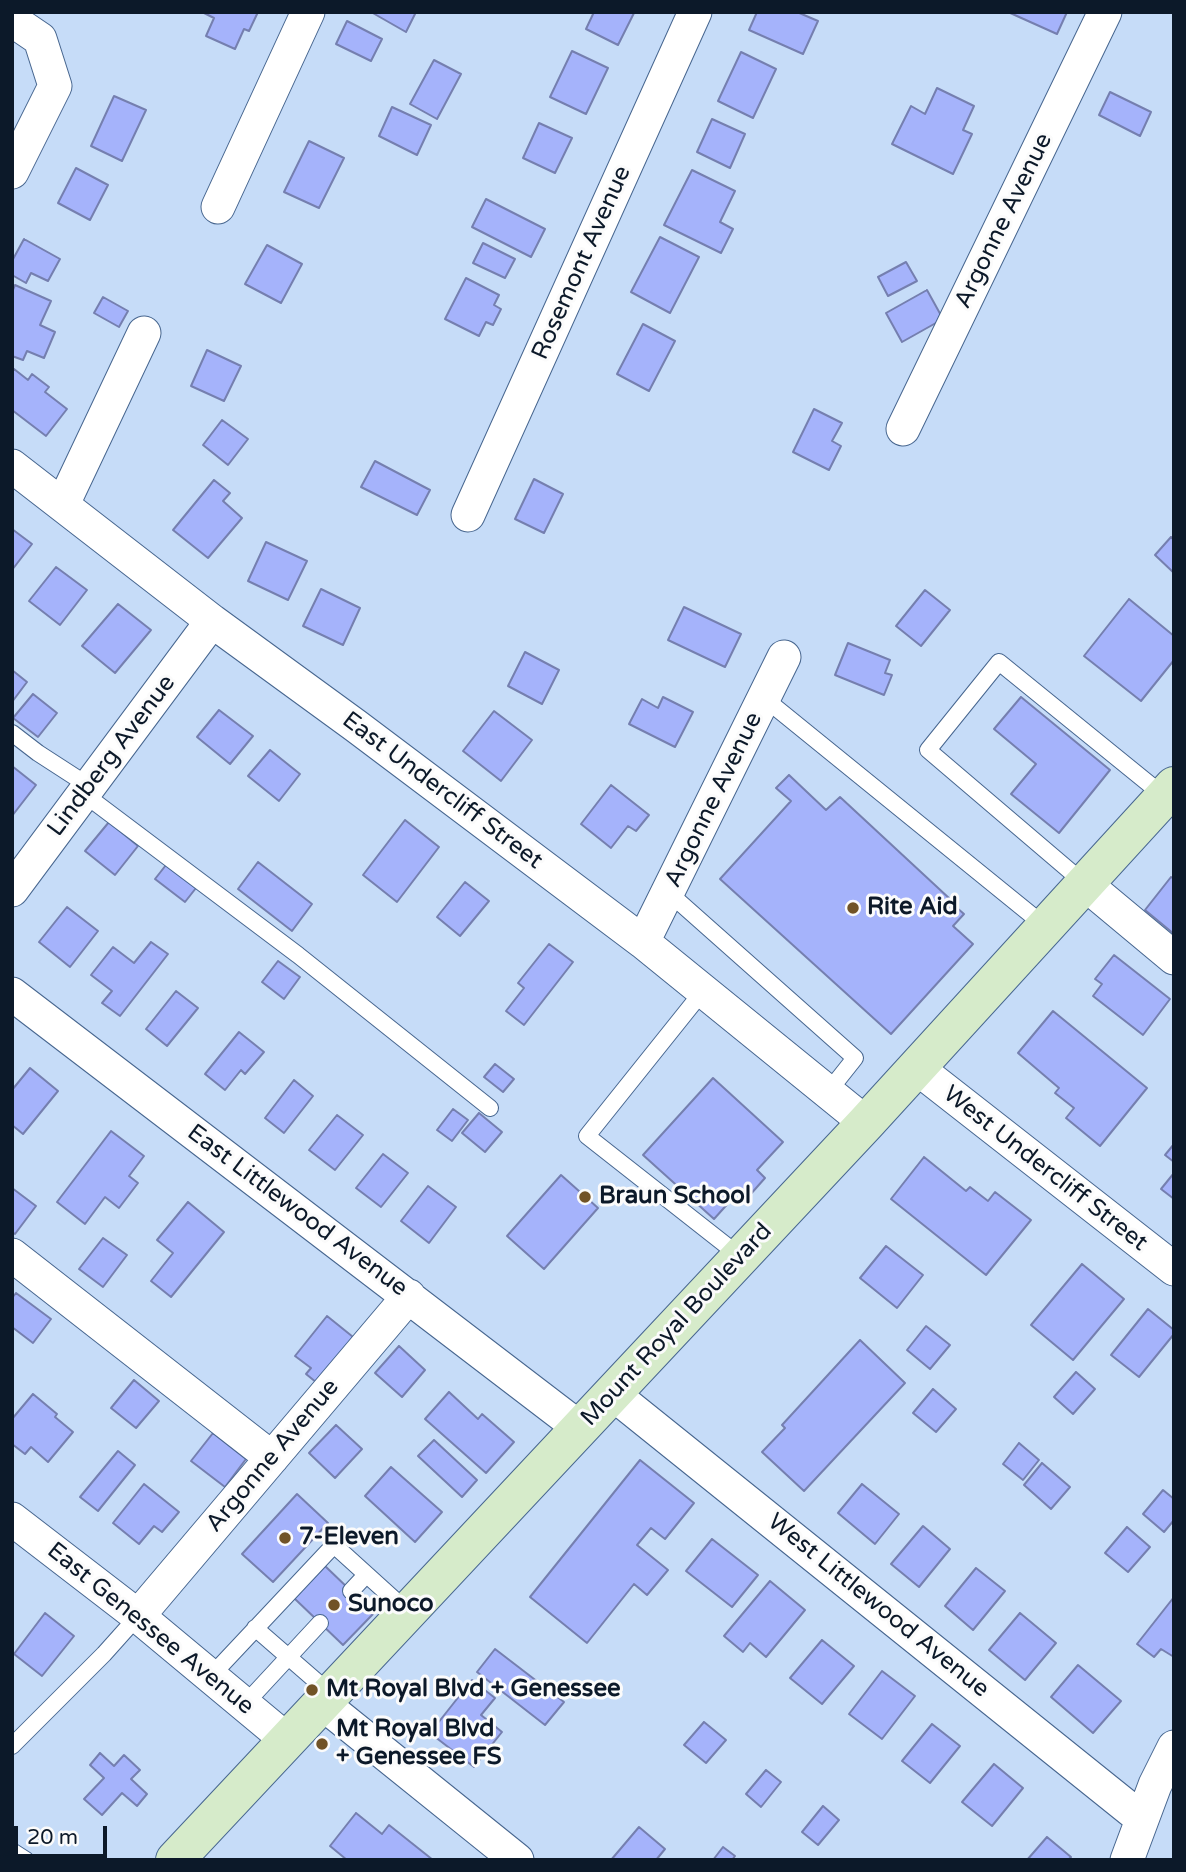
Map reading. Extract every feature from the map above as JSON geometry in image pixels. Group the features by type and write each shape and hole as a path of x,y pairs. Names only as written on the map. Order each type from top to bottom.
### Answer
{"main road":[{"name":"Mount Royal Boulevard","path":"175,1860 287,1740 324,1688 396,1607 581,1429 917,1068 1169,791"}],"street":[{"path":"218,207 308,12"},
{"name":"Rosemont Avenue","path":"468,514 695,12"},
{"name":"Argonne Avenue","path":"903,429 1105,12"},
{"path":"12,20 40,38 55,86 12,173"},
{"path":"63,505 144,333"},
{"name":"East Undercliff Street","path":"12,466 212,621 643,942 866,1123"},
{"name":"Lindberg Avenue","path":"12,890 212,621"},
{"name":"Argonne Avenue","path":"643,942 784,657"},
{"path":"1084,883 1174,958"},
{"name":"East Littlewood Avenue","path":"12,994 581,1429"},
{"name":"West Undercliff Street","path":"917,1068 1174,1269"},
{"path":"12,1255 272,1458"},
{"name":"Argonne Avenue","path":"138,1616 409,1296"},
{"name":"West Littlewood Avenue","path":"613,1394 1142,1819"},
{"name":"East Genessee Avenue","path":"12,1519 138,1616 287,1740"},
{"path":"324,1688 517,1860"},
{"path":"1127,1860 1155,1784 1174,1747"}],"lane":[{"path":"1084,883 928,750 999,662 1169,791"},
{"path":"764,698 1045,926"},
{"path":"12,733 490,1108"},
{"path":"667,892 855,1058 828,1092"},
{"path":"703,991 587,1136 741,1257"},
{"path":"210,1677 334,1545 366,1574 396,1607"},
{"path":"351,1591 366,1574"},
{"path":"12,1746 138,1616"},
{"path":"244,1705 320,1623"},
{"path":"255,1628 324,1688"},
{"path":"12,1852 26,1860"}],"building":[{"path":"202,12 258,12 249,31 244,29 235,49 206,36 214,18"},
{"path":"371,12 416,12 406,32"},
{"path":"594,12 634,13 618,45 586,29"},
{"path":"757,12 797,12 818,21 803,54 749,30"},
{"path":"1008,12 1067,12 1057,34"},
{"path":"347,21 382,39 371,61 336,44"},
{"path":"572,51 608,68 586,114 550,97"},
{"path":"741,52 776,69 753,118 718,101"},
{"path":"434,60 461,74 437,119 410,104"},
{"path":"937,88 974,106 963,130 972,134 953,174 892,144 911,106 925,114"},
{"path":"1110,92 1151,112 1140,136 1099,115"},
{"path":"114,96 146,110 122,161 91,146"},
{"path":"392,107 431,125 417,155 379,136"},
{"path":"712,119 745,134 730,168 697,152"},
{"path":"539,123 572,138 555,173 523,158"},
{"path":"309,141 344,158 319,208 284,192"},
{"path":"76,168 108,185 90,220 58,203"},
{"path":"692,170 735,191 720,222 733,229 721,253 664,225"},
{"path":"486,199 545,229 531,257 472,227"},
{"path":"660,237 699,257 670,313 631,292"},
{"path":"24,239 60,259 48,281 31,273 26,283 12,275 12,261"},
{"path":"483,243 515,259 505,278 473,263"},
{"path":"267,245 302,264 281,303 245,284"},
{"path":"906,262 917,281 888,296 878,277"},
{"path":"466,278 499,295 494,305 501,309 493,325 486,322 479,336 445,319"},
{"path":"15,285 51,301 40,325 55,332 44,358 27,351 23,360 12,356 12,292"},
{"path":"927,290 943,319 902,342 886,313"},
{"path":"103,297 128,311 119,327 94,313"},
{"path":"643,324 675,341 649,391 617,374"},
{"path":"207,350 241,366 224,401 191,386"},
{"path":"14,369 28,380 32,374 49,387 45,392 67,409 46,436 12,410"},
{"path":"814,409 842,423 832,441 841,446 829,470 793,452"},
{"path":"222,420 248,439 228,465 203,445"},
{"path":"375,461 430,490 417,515 361,487"},
{"path":"534,479 563,494 544,533 515,519"},
{"path":"214,480 230,493 223,501 242,518 208,558 173,530"},
{"path":"12,529 32,544 12,570"},
{"path":"1171,537 1174,540 1174,573 1155,555"},
{"path":"266,542 307,561 288,600 248,581"},
{"path":"56,567 87,590 60,625 29,601"},
{"path":"321,589 360,608 343,645 303,626"},
{"path":"925,590 950,610 921,646 896,626"},
{"path":"1129,599 1174,636 1174,660 1141,701 1084,656"},
{"path":"118,604 151,630 115,673 82,646"},
{"path":"684,607 741,634 725,667 668,640"},
{"path":"848,643 890,660 885,673 892,675 884,695 835,675"},
{"path":"525,652 559,670 542,704 508,686"},
{"path":"12,670 27,682 12,702"},
{"path":"33,694 57,713 38,737 13,718"},
{"path":"663,697 693,712 675,747 629,724 642,699 658,708"},
{"path":"1021,697 1110,770 1059,833 1011,794 1036,764 994,729"},
{"path":"219,710 253,736 230,764 197,737"},
{"path":"494,711 532,740 501,781 463,751"},
{"path":"270,750 300,774 279,801 248,776"},
{"path":"12,766 36,785 12,816"},
{"name":"Rite Aid","path":"789,775 826,810 840,797 964,914 953,926 973,944 891,1034 720,879 791,801 776,788"},
{"path":"611,785 649,815 636,831 628,826 611,848 581,824"},
{"path":"405,820 439,847 397,902 363,875"},
{"path":"109,822 138,846 115,875 85,851"},
{"path":"258,862 312,904 292,931 238,889"},
{"path":"166,865 196,888 185,902 155,879"},
{"path":"1171,877 1174,879 1174,934 1145,910"},
{"path":"465,882 489,901 460,936 437,917"},
{"path":"67,907 98,931 70,967 39,942"},
{"path":"151,942 168,954 120,1016 102,1003 112,991 91,975 113,947 134,963"},
{"path":"549,944 573,962 524,1025 506,1011 524,988 518,983"},
{"path":"1114,955 1170,999 1143,1035 1093,996 1102,984 1095,979"},
{"path":"278,961 300,977 284,999 262,982"},
{"path":"176,991 198,1008 167,1046 146,1029"},
{"path":"1053,1011 1147,1088 1100,1146 1066,1118 1074,1108 1055,1093 1059,1088 1018,1053"},
{"path":"239,1032 264,1052 245,1074 241,1070 225,1090 205,1074"},
{"path":"495,1064 514,1079 503,1092 484,1077"},
{"path":"30,1068 58,1091 23,1134 12,1125 12,1090"},
{"path":"713,1078 783,1142 757,1170 765,1178 749,1196 741,1189 714,1219 643,1155"},
{"path":"294,1080 313,1096 284,1133 265,1118"},
{"path":"453,1109 468,1120 452,1141 437,1130"},
{"path":"479,1113 502,1132 485,1152 462,1133"},
{"path":"337,1115 363,1135 335,1170 309,1150"},
{"path":"111,1131 144,1156 129,1176 138,1183 119,1208 105,1197 85,1224 57,1202"},
{"path":"1174,1144 1174,1162 1165,1155"},
{"path":"383,1154 408,1173 381,1207 356,1188"},
{"path":"924,1157 966,1191 970,1187 988,1201 995,1192 1031,1220 986,1275 891,1199"},
{"path":"1174,1173 1174,1199 1161,1189"},
{"path":"561,1175 598,1208 544,1269 507,1236"},
{"path":"428,1186 456,1207 429,1243 401,1221"},
{"path":"12,1188 36,1206 15,1234 12,1232"},
{"path":"188,1202 224,1232 171,1297 151,1281 173,1253 157,1240"},
{"path":"103,1238 127,1255 103,1287 79,1269"},
{"path":"886,1246 923,1275 897,1308 860,1278"},
{"path":"1082,1264 1124,1299 1073,1360 1031,1325"},
{"path":"16,1293 51,1319 33,1343 12,1327 12,1298"},
{"path":"1148,1309 1174,1330 1174,1334 1139,1377 1111,1355"},
{"path":"327,1316 358,1341 322,1387 306,1374 311,1368 295,1356"},
{"path":"926,1326 950,1345 930,1369 907,1350"},
{"path":"860,1340 905,1383 804,1491 762,1452 785,1428 782,1425"},
{"path":"399,1346 425,1370 402,1397 375,1373"},
{"path":"1076,1372 1095,1389 1073,1414 1054,1397"},
{"path":"134,1380 159,1401 136,1428 111,1408"},
{"path":"933,1389 956,1409 936,1432 913,1413"},
{"path":"449,1392 478,1419 482,1414 514,1442 486,1473 425,1419"},
{"path":"33,1394 73,1432 48,1462 31,1447 25,1454 12,1444 12,1419"},
{"path":"336,1425 362,1449 335,1478 309,1453"},
{"path":"213,1433 246,1459 225,1487 191,1461"},
{"path":"434,1440 477,1480 462,1497 418,1456"},
{"path":"1019,1443 1039,1460 1023,1480 1003,1464"},
{"path":"118,1451 135,1465 98,1511 80,1497"},
{"path":"640,1460 694,1503 665,1539 651,1528 637,1545 668,1570 647,1595 634,1584 587,1643 530,1597"},
{"path":"1042,1463 1070,1487 1051,1509 1024,1485"},
{"path":"391,1467 442,1512 415,1542 365,1496"},
{"path":"144,1484 179,1512 162,1532 154,1526 139,1544 113,1523"},
{"path":"862,1484 899,1514 875,1544 838,1513"},
{"path":"1163,1490 1174,1499 1174,1520 1164,1532 1143,1514"},
{"name":"7-Eleven","path":"297,1494 328,1523 273,1582 242,1554"},
{"path":"923,1526 950,1549 919,1587 891,1564"},
{"path":"1127,1527 1150,1547 1128,1572 1105,1553"},
{"path":"712,1539 758,1575 732,1607 686,1571"},
{"name":"Sunoco","path":"325,1566 374,1613 343,1645 294,1598"},
{"path":"976,1568 1005,1591 973,1630 945,1606"},
{"path":"770,1581 805,1610 766,1657 750,1643 743,1652 724,1636"},
{"path":"1174,1597 1174,1657 1161,1649 1154,1657 1137,1644"},
{"path":"45,1613 74,1636 42,1676 14,1654"},
{"path":"1020,1613 1056,1643 1025,1680 989,1650"},
{"path":"822,1640 854,1666 822,1704 790,1678"},
{"path":"495,1649 564,1702 545,1725 477,1672"},
{"path":"1078,1665 1121,1701 1093,1733 1051,1697"},
{"path":"882,1671 915,1696 882,1739 849,1714"},
{"path":"472,1680 495,1698 481,1715 502,1732 474,1767 430,1733"},
{"path":"704,1722 726,1740 706,1763 684,1745"},
{"path":"932,1724 960,1746 930,1783 902,1761"},
{"path":"100,1753 114,1766 124,1755 140,1770 131,1779 147,1794 137,1806 122,1793 102,1815 84,1799 104,1778 90,1765"},
{"path":"994,1764 1023,1788 992,1826 962,1802"},
{"path":"766,1770 781,1782 761,1807 746,1794"},
{"path":"823,1806 839,1820 818,1845 802,1832"},
{"path":"356,1813 382,1834 389,1825 433,1860 347,1860 330,1846"},
{"path":"639,1827 665,1849 656,1860 611,1860"},
{"path":"1047,1837 1071,1857 1068,1860 1027,1860"},
{"path":"723,1847 735,1856 732,1860 713,1860"}],"place":[{"name":"Rite Aid","path":"853,908"},
{"name":"Braun School","path":"585,1197"},
{"name":"7-Eleven","path":"285,1538"},
{"name":"Sunoco","path":"334,1605"},
{"name":"Mt Royal Blvd + Genessee","path":"312,1690"},
{"name":"Mt Royal Blvd + Genessee FS","path":"322,1744"}]}
